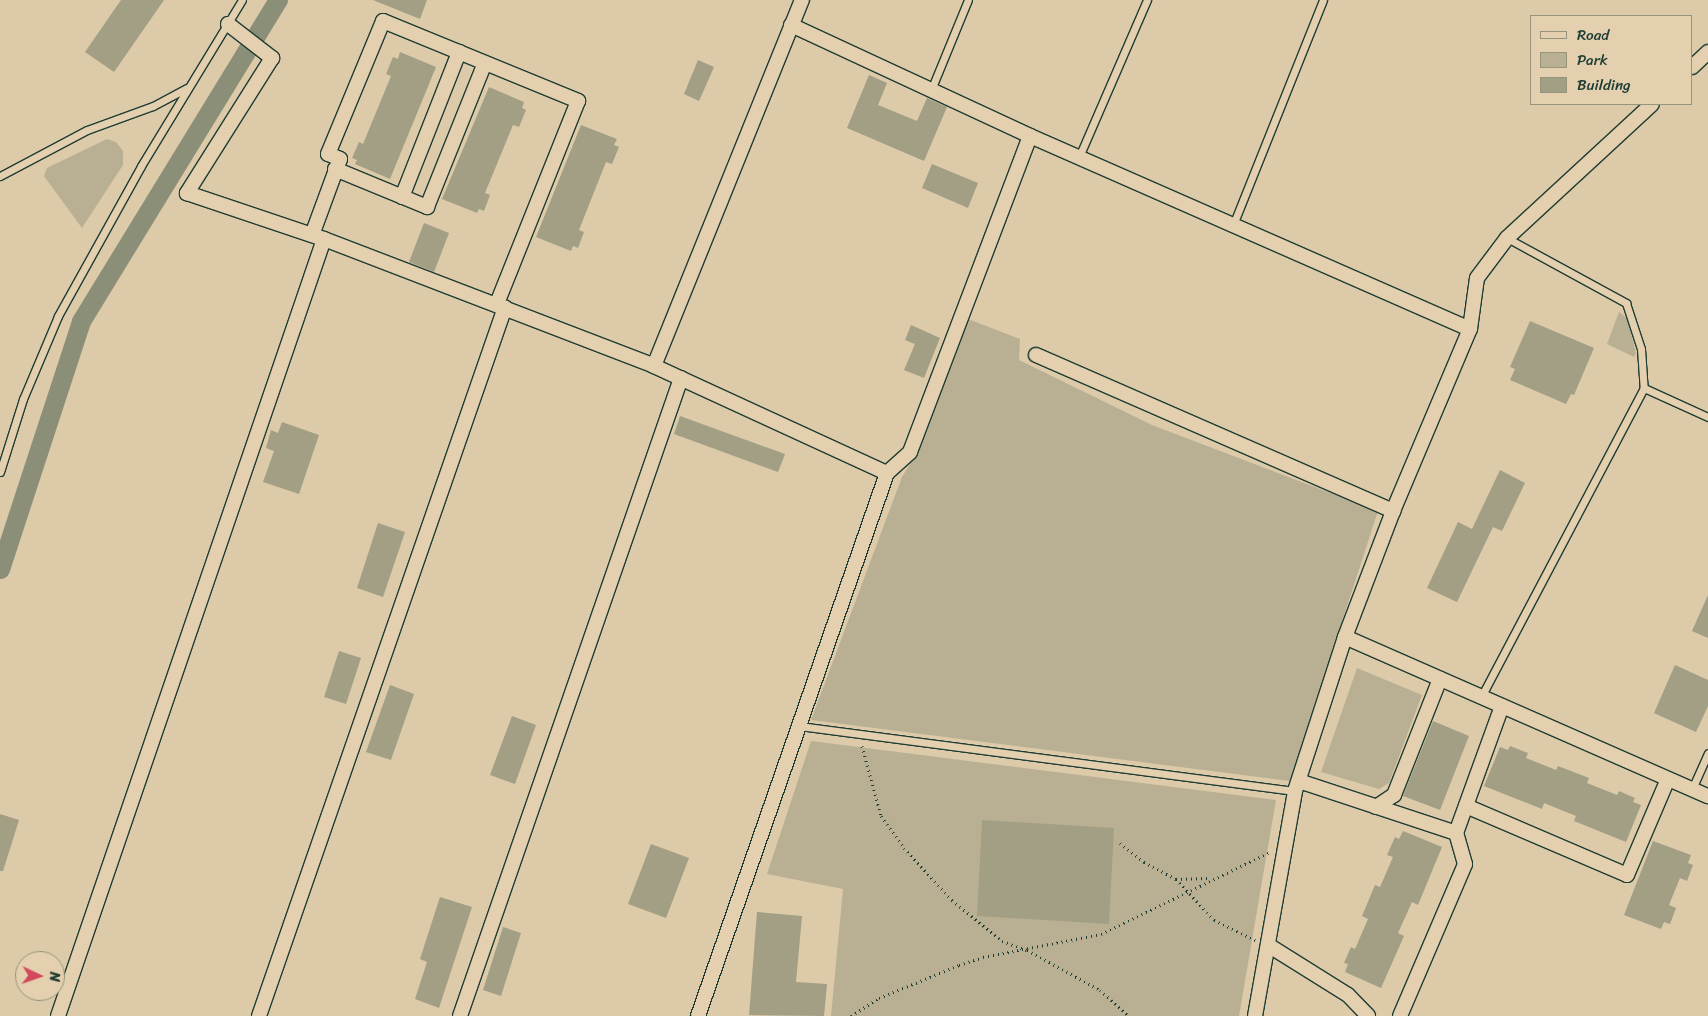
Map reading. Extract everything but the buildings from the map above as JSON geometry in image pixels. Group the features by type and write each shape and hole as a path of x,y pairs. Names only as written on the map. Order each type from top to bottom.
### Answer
{"street":[{"path":"654,366 802,0"},
{"path":"58,1016 318,237 335,169 340,159 328,154 383,21 578,101 501,306 259,1016"},
{"path":"228,24 272,58 187,193 318,237 654,366 887,473"},
{"path":"791,25 1030,136 1470,329"},
{"path":"402,197 460,52"},
{"path":"1693,66 1708,52"},
{"path":"335,169 428,207 485,62"},
{"path":"1255,1016 1285,843 1297,786 1345,637 1393,511 1470,329 1477,278 1507,238 1651,105"},
{"path":"698,1016 887,473 910,452 1030,136"},
{"path":"1036,355 1393,511"},
{"path":"460,1016 681,378"},
{"path":"1345,637 1708,796"},
{"path":"1376,807 1394,795 1440,679"},
{"path":"1400,1016 1464,864 1456,832 1502,706"},
{"path":"1466,806 1627,875 1668,778"},
{"path":"1297,786 1376,807 1456,832"},
{"path":"1268,944 1348,995 1368,1016"}],"lane":[{"path":"0,472 23,400 58,316 189,88 242,0"},
{"path":"931,90 968,0"},
{"path":"1079,157 1146,0"},
{"path":"1233,225 1323,0"},
{"path":"0,176 87,130 153,106 189,88"},
{"path":"1481,697 1644,388 1641,349 1626,303 1507,238"},
{"path":"1644,388 1708,417"},
{"path":"799,726 1297,786"},
{"path":"1692,789 1708,753"}],"path":[{"path":"855,734 867,753 881,816 904,848 974,921 1002,942 1027,950 1100,990 1129,1016"},
{"path":"1120,843 1144,862 1176,879 1185,892 1214,920 1268,944"},
{"path":"851,1016 879,998 983,957 1027,950 1101,934 1210,878 1246,864 1285,843"},
{"path":"1176,879 1210,878"}],"green space":[{"path":"107,139 116,142 123,151 123,165 82,228 44,176 47,168"},
{"path":"1619,312 1627,318 1636,353 1634,357 1607,344"},
{"path":"968,319 1020,339 1019,360 1152,425 1378,511 1290,781 811,720 902,477 918,451"},
{"path":"1357,668 1422,695 1389,783 1379,789 1321,772"},
{"path":"811,741 1276,800 1239,1016 831,1016 843,889 767,874"}],"waterway":[{"path":"0,569 81,321 278,0"}]}
